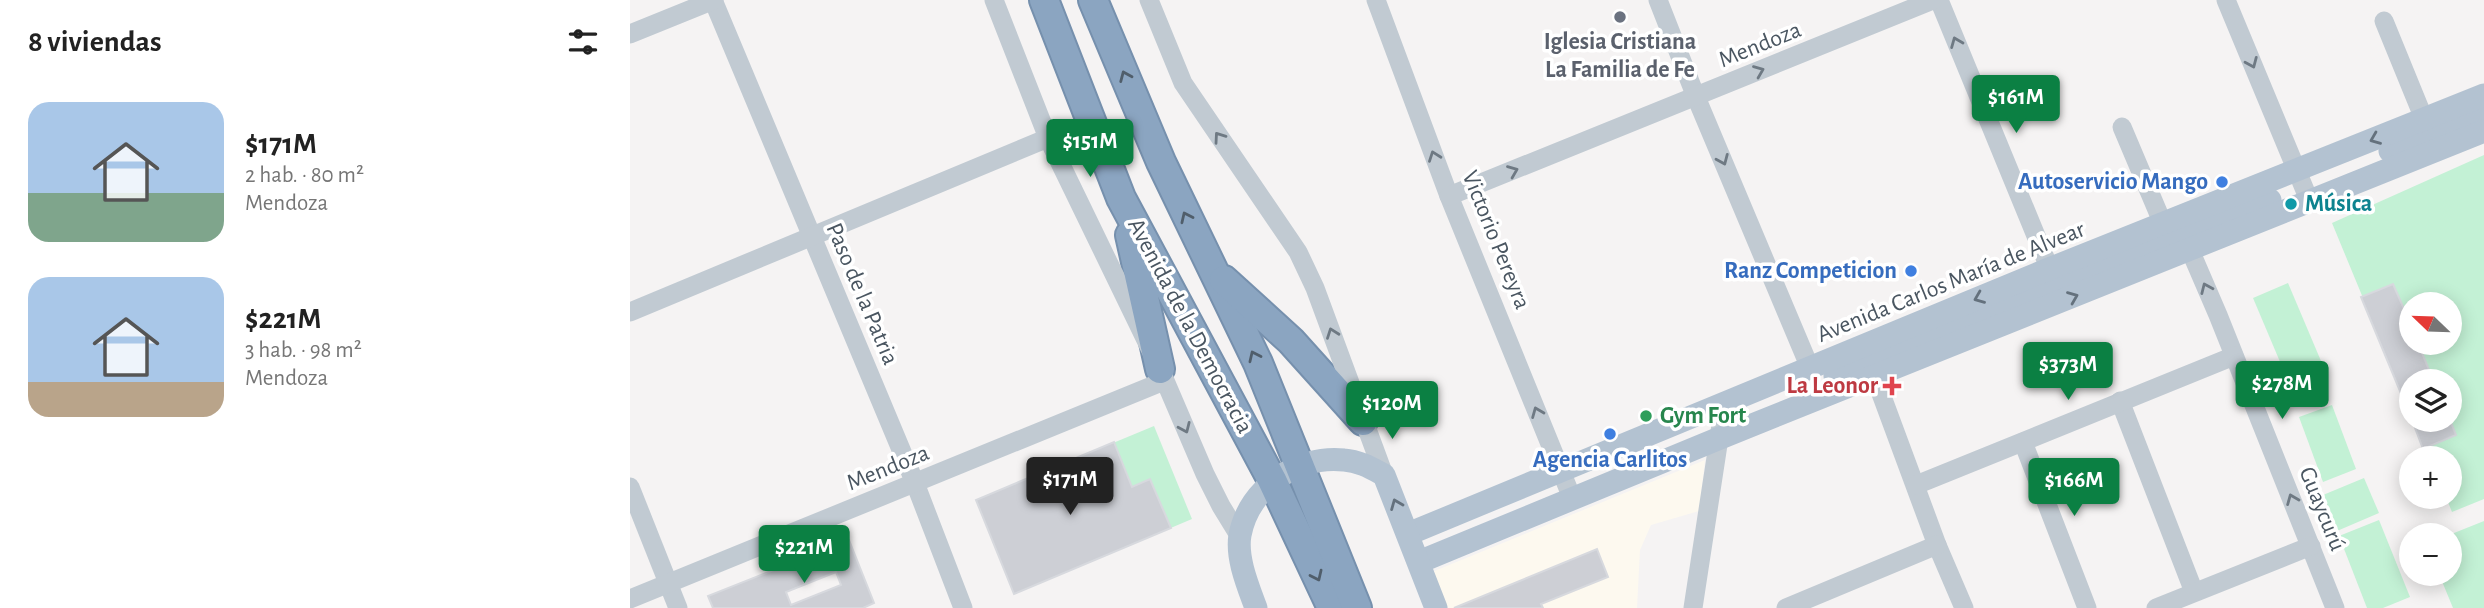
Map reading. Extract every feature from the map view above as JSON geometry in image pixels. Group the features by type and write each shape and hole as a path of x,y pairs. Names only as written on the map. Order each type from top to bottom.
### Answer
{"highway":[{"name":"Avenida de la Democracia","path":"1044,0 1121,198 1272,480 1332,608"},
{"name":"Avenida de la Democracia","path":"1093,0 1161,162 1258,363 1357,608"},
{"path":"1121,198 1162,375"},
{"path":"1214,271 1291,341 1363,421"}],"main road":[{"name":"Avenida Carlos María de Alvear","path":"1419,562 1566,485 1810,368 1869,361 2186,243 2303,186 2424,119 2484,95"},
{"name":"Avenida Carlos María de Alvear","path":"2303,186 2484,113"},
{"name":"Avenida Carlos María de Alvear","path":"1440,522 1506,509 1720,431 2162,224 2303,186 2484,131"},
{"name":"Avenida Carlos María de Alvear","path":"2053,277 2186,243"},
{"path":"1240,537 1249,509 1272,480 1322,460 1365,464 1384,475 1436,608"},
{"name":"Avenida Carlos María de Alvear","path":"1408,534 1566,485"},
{"name":"Avenida Carlos María de Alvear","path":"1444,551 1506,509"},
{"name":"Avenida de la Democracia","path":"1240,537 1243,571 1254,606"}],"street":[{"path":"630,34 713,0"},
{"name":"Paso de la Patria","path":"713,0 915,483 963,608"},
{"name":"Avenida de la Democracia","path":"994,0 1048,138 1162,375 1205,474 1240,537"},
{"path":"1149,0 1183,83 1298,252 1315,288 1384,475"},
{"name":"Victorio Pereyra","path":"1377,0 1449,196 1566,485"},
{"path":"1658,0 1810,368"},
{"name":"Mendoza","path":"1449,196 1933,0"},
{"path":"1939,0 2053,277"},
{"path":"2226,0 2303,186"},
{"path":"2384,21 2424,119"},
{"path":"2122,127 2162,224"},
{"path":"630,312 1048,138"},
{"name":"Guaycurú","path":"2186,243 2335,608"},
{"path":"1916,485 2234,356"},
{"path":"1869,361 1937,545 1964,608"},
{"name":"Mendoza","path":"630,598 915,483 1162,375"},
{"path":"2120,401 2194,592"},
{"path":"1693,608 1720,431"},
{"path":"2023,442 2087,608"},
{"path":"630,487 678,608"},
{"path":"1786,608 1937,545"},
{"path":"2156,608 2311,546"}],"shaded area":[{"path":"1705,460 1699,511 1651,525 1640,550 1637,608 1448,608 1432,572"}],"green space":[{"path":"2484,155 2484,499 2462,508 2462,446 2425,446 2419,432 2462,432 2462,369 2399,369 2399,385 2332,223"},
{"path":"2288,283 2321,361 2286,376 2253,298"},
{"path":"2332,405 2356,469 2323,482 2299,417"},
{"path":"1154,426 1192,519 1014,594 976,500"},
{"path":"2364,478 2379,513 2337,531 2323,495"},
{"path":"2379,520 2399,570 2399,586 2406,586 2410,597 2383,608 2367,608 2339,536"},
{"path":"2484,521 2484,608 2453,608 2444,586 2462,586 2462,530"}],"building":[{"path":"2393,284 2399,298 2399,355 2423,355 2429,369 2399,369 2399,389 2361,297"},
{"path":"2417,432 2455,432 2456,435 2430,446 2422,446"},
{"path":"1114,442 1132,487 1150,479 1171,528 1014,594 976,500"},
{"path":"849,540 874,603 863,608 713,608 708,596","holes":["836,572 841,585 791,605 786,592"]},
{"path":"1597,549 1608,577 1541,604 1543,608 1454,608"}],"place":[{"name":"Iglesia Cristiana La Familia de Fe","path":"1620,17"},
{"name":"Autoservicio Mango","path":"2222,182"},
{"name":"Música","path":"2291,204"},
{"name":"Ranz Competicion","path":"1911,271"},
{"name":"La Leonor","path":"1892,386"},
{"name":"Gym Fort","path":"1646,416"},
{"name":"Agencia Carlitos","path":"1610,434"}]}
